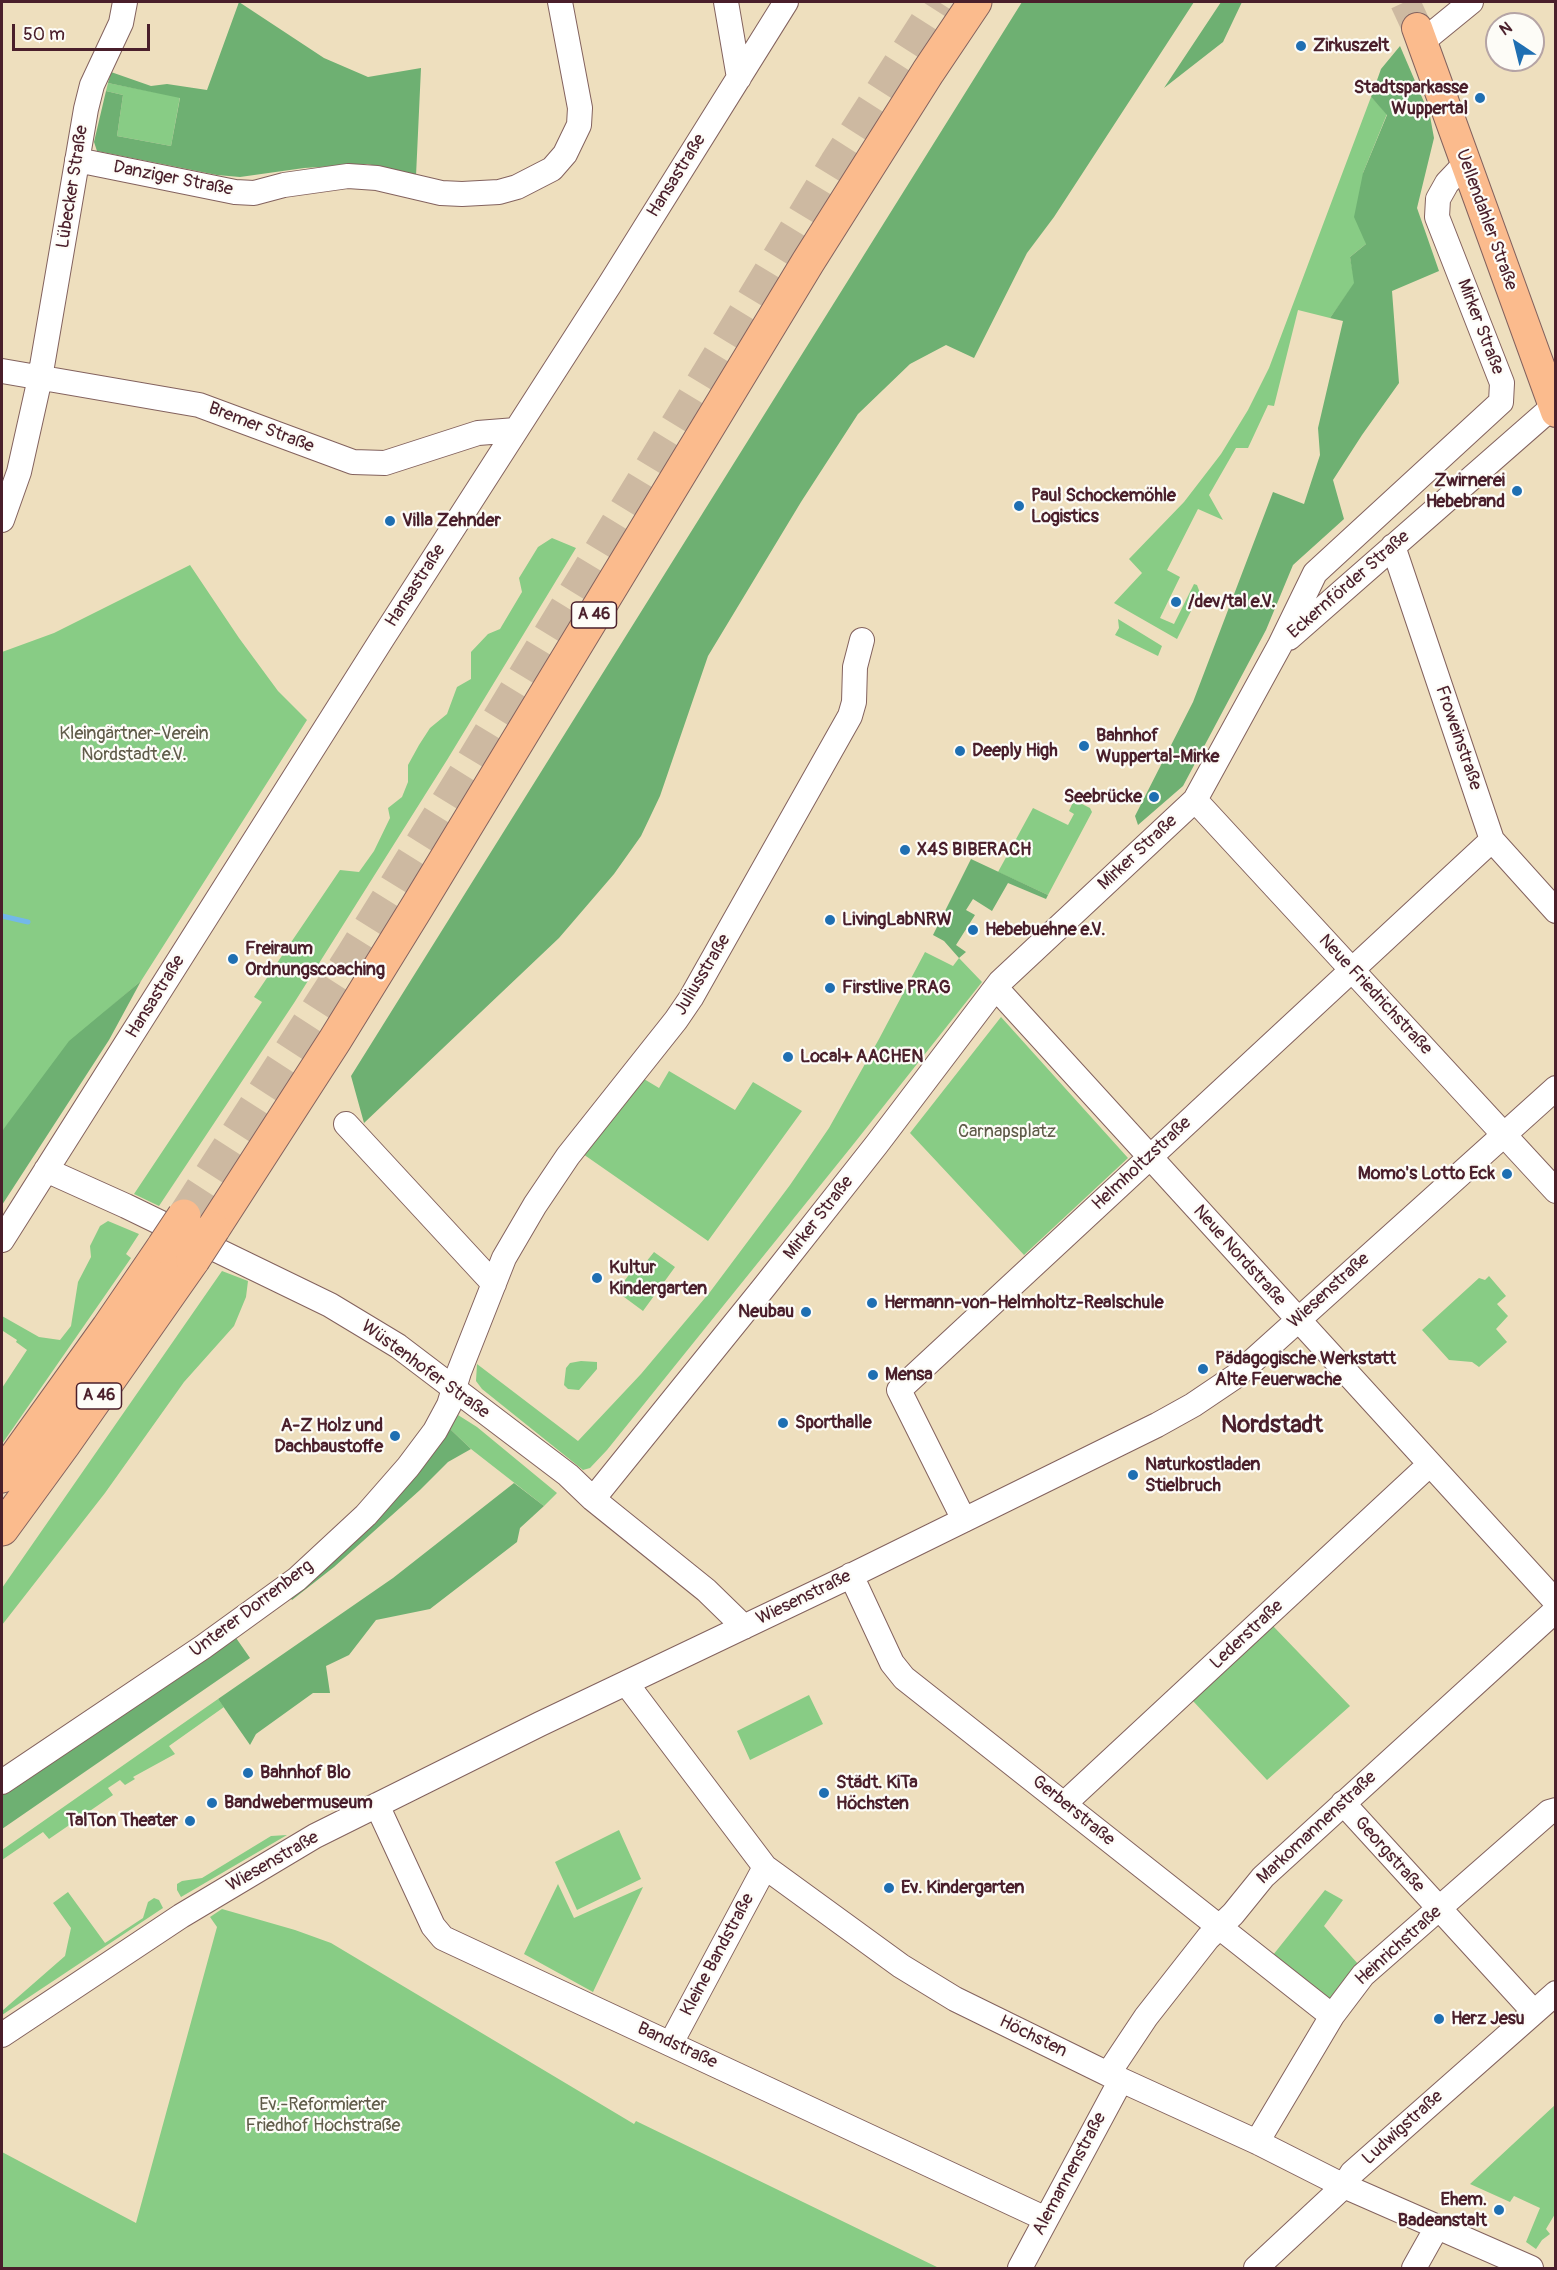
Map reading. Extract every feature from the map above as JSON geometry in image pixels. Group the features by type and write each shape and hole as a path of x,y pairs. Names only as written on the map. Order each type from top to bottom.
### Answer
{"highway":[{"name":"A 46","path":"2,1529 71,1435 213,1229 398,938 808,262 975,2"},
{"name":"A 46","path":"2,1476 108,1328 184,1216"}],"main road":[{"name":"Uellendahler Straße","path":"1419,35 1555,407"}],"street":[{"name":"Lübecker Straße","path":"2,520 19,472 40,378 86,109 92,86 121,23 125,2"},
{"name":"Danziger Straße","path":"77,160 235,192 254,193 301,182 348,176 377,178 441,193 499,192 518,187 552,169 565,154 579,125 580,108 560,2"},
{"path":"726,2 739,78"},
{"name":"Hansastraße","path":"2,1240 786,2"},
{"path":"1419,35 1471,2"},
{"name":"Mirker Straße","path":"593,1499 779,1269 996,988 1195,800 1280,645 1316,573 1501,402 1502,383 1437,217 1438,199 1447,183 1465,164"},
{"name":"Bremer Straße","path":"2,371 199,405 353,462 385,463 478,434 516,430"},
{"name":"Eckernförder Straße","path":"1280,645 1426,516 1555,407"},
{"name":"Froweinstraße","path":"1393,546 1492,840 1556,910"},
{"name":"Juliusstraße","path":"453,1388 504,1258 535,1205 568,1156 691,998 850,716 854,702 855,667 862,640"},
{"name":"Neue Friedrichstraße","path":"1195,800 1556,1191"},
{"name":"Helmholtzstraße","path":"964,1520 900,1390 1492,840"},
{"name":"Neue Nordstraße","path":"996,988 1556,1602"},
{"name":"Wiesenstraße","path":"2,2035 181,1916 315,1836 964,1520 1193,1405 1236,1376 1556,1088"},
{"path":"346,1124 494,1284"},
{"name":"Wüstenhofer Straße","path":"46,1170 126,1206 330,1305 398,1346 568,1475 593,1499 706,1590 744,1627"},
{"name":"Unterer Dorrenberg","path":"2,1782 203,1647 297,1579 366,1515 408,1467 435,1431 449,1405 453,1388"},
{"name":"Lederstraße","path":"1064,1804 1429,1465"},
{"name":"Gerberstraße","path":"851,1575 892,1663 904,1678 1332,2016"},
{"path":"706,1590 720,1638"},
{"name":"Markomannenstraße","path":"1115,2077 1146,2017 1208,1938 1263,1877 1556,1610"},
{"name":"Höchsten","path":"626,1683 765,1867 901,1966 955,1999 1115,2077 1257,2142 1344,2186 1531,2268"},
{"name":"Georgstraße","path":"1342,1803 1534,2012"},
{"name":"Bandstraße","path":"377,1805 434,1926 443,1938 1046,2219"},
{"name":"Heinrichstraße","path":"1257,2142 1332,2016 1363,1975 1549,1812 1556,1810"},
{"name":"Kleine Bandstraße","path":"671,2043 765,1867"},
{"name":"Ludwigstraße","path":"1256,2268 1344,2186 1352,2173 1556,1993"},
{"name":"Alemannenstraße","path":"1020,2268 1115,2077"},
{"path":"1414,2268 1437,2227"}],"green space":[{"path":"239,2 324,58 368,77 421,68 416,176 367,164 304,168 240,177 217,175 97,151 94,142 106,91 123,95 117,136 171,146 180,98 108,83 111,72 151,86 167,84 207,90"},
{"path":"1022,2 1194,2 1054,217 1027,253 974,358 946,345 910,364 858,414 801,502 708,656 660,796 641,836 614,874 559,938 364,1123 351,1076"},
{"path":"1221,2 1242,2 1223,42 1164,88"},
{"path":"1400,46 1430,116 1434,138 1417,208 1439,271 1392,291 1399,383 1333,480 1344,519 1293,565 1266,630 1183,786 1138,825 1135,816 1193,702 1273,492 1304,504 1320,455 1318,428 1343,321 1330,318 1354,283 1350,257 1366,244 1354,217 1363,173 1387,115 1371,97 1381,69"},
{"path":"108,83 180,97 171,146 117,136 123,95 106,91"},
{"path":"1371,97 1387,114 1363,173 1366,244 1350,257 1355,283 1330,318 1298,310 1274,406 1268,405 1248,448 1236,448 1209,495 1223,520 1198,509 1167,570 1180,577 1160,618 1174,624 1194,584 1197,585 1200,593 1177,639 1114,603 1142,573 1129,559 1184,502 1221,454 1248,410 1269,368"},
{"path":"552,538 576,548 447,760 294,1003 159,1206 134,1194 262,1002 254,997 340,870 359,872 374,851 390,818 388,808 402,797 408,782 408,765 419,745 430,728 447,714 457,687 471,679 471,652 488,634 500,629 522,592 519,578 538,547"},
{"name":"Kleingärtner-Verein Nordstadt e.V.","path":"190,565 278,691 307,720 141,981 107,1010 2,1131 2,652 54,633"},
{"path":"1118,619 1162,646 1158,656 1115,635 1119,628"},
{"path":"1074,800 1090,808 1092,812 1048,895 998,872 1033,808 1068,825 1074,814 1069,811"},
{"path":"971,859 1048,895 1046,899 1008,883 992,911 973,899 966,910 975,915 956,945 966,952 959,958 944,941 933,935"},
{"path":"925,952 953,966 959,958 982,982 607,1450 590,1468 583,1470 482,1389 476,1381 477,1364 578,1441 641,1374 710,1292 790,1185 829,1128"},
{"path":"141,981 109,1040 2,1205 2,1131 69,1041"},
{"name":"Carnapsplatz","path":"1001,1017 1128,1158 1024,1255 910,1133"},
{"path":"669,1071 735,1110 753,1082 802,1111 708,1241 583,1154 644,1079 659,1088"},
{"path":"108,1221 139,1234 126,1254 131,1258 2,1444 2,1388 27,1350 16,1342 17,1340 2,1332 2,1316 39,1337 60,1340 71,1326 78,1282 91,1257 90,1246 100,1226"},
{"path":"654,1252 675,1267 643,1311 620,1294 626,1286 622,1284 637,1264 642,1267"},
{"path":"222,1271 248,1281 246,1297 234,1326 184,1382 105,1493 2,1625 2,1588"},
{"path":"1489,1276 1506,1296 1497,1304 1508,1316 1496,1329 1507,1342 1479,1367 1472,1362 1449,1360 1422,1330 1479,1278 1485,1280"},
{"path":"597,1362 597,1369 579,1390 568,1389 564,1385 566,1368 570,1363"},
{"path":"458,1415 477,1427 557,1493 544,1506 471,1449 448,1427"},
{"path":"448,1427 471,1449 448,1462 334,1567 292,1600 288,1595"},
{"path":"514,1483 544,1506 520,1528 517,1542 430,1609 376,1620 349,1655 326,1666 330,1693 313,1693 256,1734 250,1745 218,1699 393,1578"},
{"path":"1273,1626 1350,1706 1267,1780 1193,1701"},
{"path":"234,1635 250,1658 2,1829 2,1790"},
{"path":"809,1695 823,1724 750,1760 737,1731"},
{"path":"218,1699 224,1707 169,1746 175,1754 133,1777 135,1779 125,1785 120,1780 108,1788 113,1795 49,1839 43,1832 2,1860 2,1850"},
{"path":"619,1830 641,1879 577,1910 555,1862"},
{"path":"287,1835 181,1897 177,1890 177,1884 182,1881 202,1878 271,1836"},
{"path":"558,1884 574,1918 643,1887 593,1992 524,1954"},
{"path":"1325,1890 1343,1900 1324,1926 1359,1965 1351,1971 1329,1999 1273,1955"},
{"path":"68,1892 105,1943 143,1918 148,1902 154,1898 159,1900 163,1908 2,2015 2,2011 65,1956 71,1928 53,1903"},
{"name":"Ev.-Reformierter Friedhof Hochstraße","path":"222,1909 331,1943 634,2124 636,2121 939,2268 2,2268 2,2152 136,2223 217,1927 210,1917"},
{"path":"1555,2105 1555,2214 1546,2229 1550,2234 1536,2249 1526,2242 1540,2208 1514,2196 1510,2202 1470,2184"}],"waterway":[{"path":"2,916 28,922"}],"tunnel":[{"path":"184,1216 353,954 836,163 939,2"},
{"path":"1405,2 1417,28"}],"place":[{"name":"Zirkuszelt","path":"1301,46"},
{"name":"Stadtsparkasse Wuppertal","path":"1480,98"},
{"name":"Zwirnerei Hebebrand","path":"1517,491"},
{"name":"Paul Schockemöhle Logistics","path":"1019,506"},
{"name":"Villa Zehnder","path":"390,521"},
{"name":"/dev/tal e.V.","path":"1176,602"},
{"name":"Bahnhof Wuppertal-Mirke","path":"1084,746"},
{"name":"Deeply High","path":"960,751"},
{"name":"Seebrücke","path":"1154,797"},
{"name":"X4S BIBERACH","path":"905,850"},
{"name":"LivingLabNRW","path":"830,920"},
{"name":"Hebebuehne e.V.","path":"973,930"},
{"name":"Freiraum Ordnungscoaching","path":"233,959"},
{"name":"Firstlive PRAG","path":"830,988"},
{"name":"Local+ AACHEN","path":"788,1057"},
{"name":"Momo's Lotto Eck","path":"1507,1174"},
{"name":"Kultur Kindergarten","path":"597,1278"},
{"name":"Hermann-von-Helmholtz-Realschule","path":"872,1303"},
{"name":"Neubau","path":"806,1312"},
{"name":"Pädagogische Werkstatt Alte Feuerwache","path":"1203,1369"},
{"name":"Mensa","path":"873,1375"},
{"name":"Sporthalle","path":"783,1423"},
{"name":"A-Z Holz und Dachbaustoffe","path":"395,1436"},
{"name":"Naturkostladen Stielbruch","path":"1133,1475"},
{"name":"Bahnhof Blo","path":"248,1773"},
{"name":"Städt. KiTa Höchsten","path":"824,1793"},
{"name":"Bandwebermuseum","path":"212,1803"},
{"name":"TalTon Theater","path":"190,1821"},
{"name":"Ev. Kindergarten","path":"889,1888"},
{"name":"Herz Jesu","path":"1439,2019"},
{"name":"Ehem. Badeanstalt","path":"1499,2210"}],"district":[{"name":"Nordstadt","path":"1272,1426"}]}
